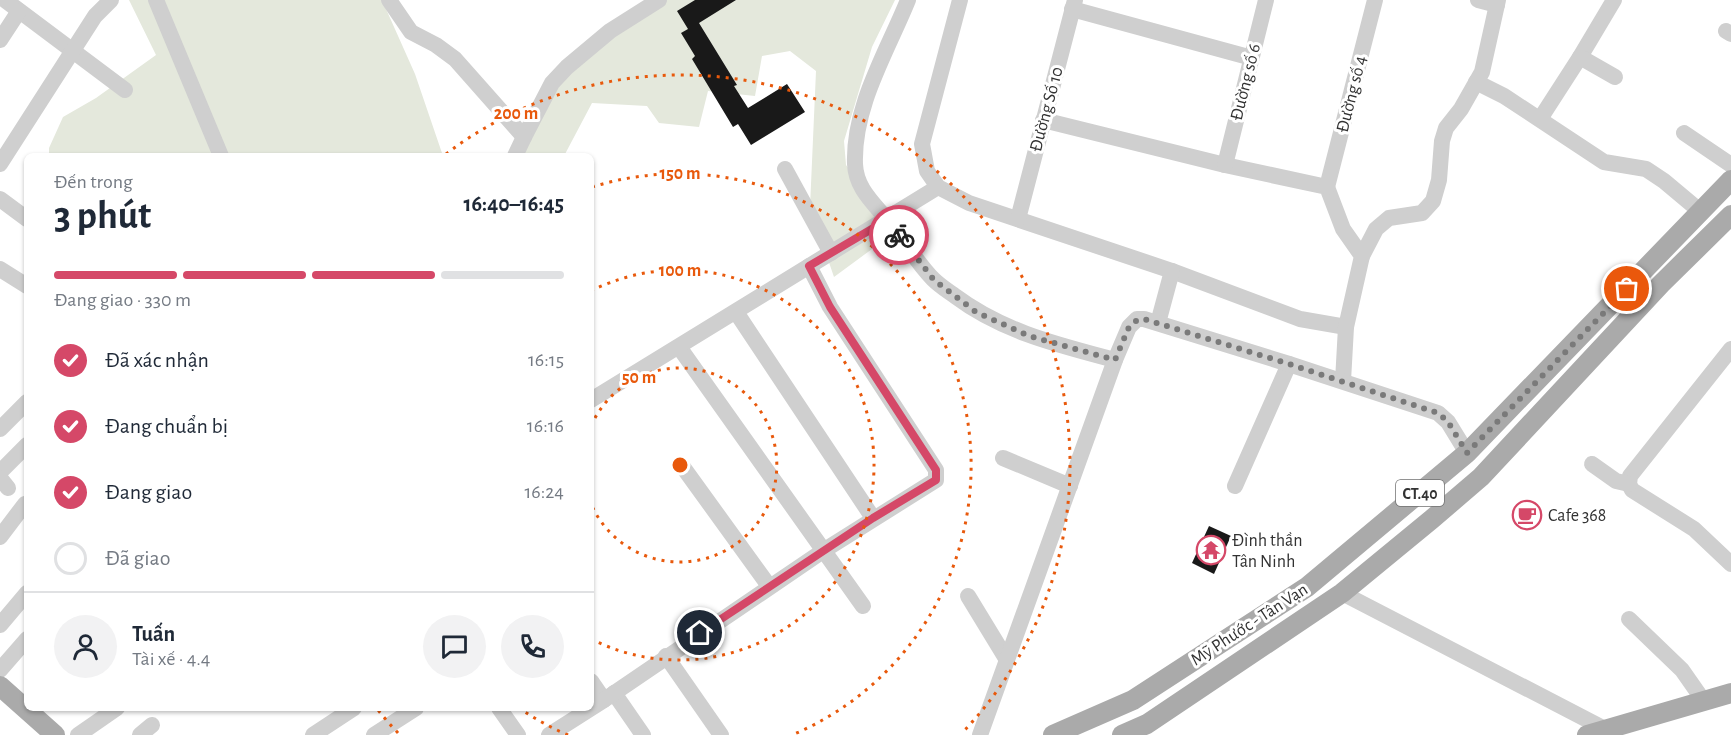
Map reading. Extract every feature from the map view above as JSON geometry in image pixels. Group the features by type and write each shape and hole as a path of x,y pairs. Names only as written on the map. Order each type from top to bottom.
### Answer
{"main road":[{"name":"Mỹ Phước - Tân Vạn","path":"1053,735 1133,700 1307,587 1467,453 1731,180"},
{"name":"Mỹ Phước - Tân Vạn","path":"1122,735 1147,724 1342,593 1481,477 1661,284 1731,214"},
{"path":"0,687 24,708"},
{"path":"1596,732 1731,693"},
{"path":"28,711 55,735"}],"street":[{"path":"5,0 125,90"},
{"path":"0,164 95,16 111,0"},
{"path":"156,0 220,153"},
{"path":"389,0 411,32 456,59 524,137"},
{"path":"516,153 552,83 567,67 639,5 659,0"},
{"path":"908,0 861,113 855,149 855,166 865,195 934,280 976,312 1029,336 1115,360"},
{"path":"960,0 922,144 927,171 938,187 969,203 1172,271 1300,320 1346,327"},
{"name":"Đường số 6","path":"1225,165 1266,0"},
{"name":"Đường số 4","path":"1327,187 1375,0"},
{"path":"1342,381 1346,327 1362,256 1376,229 1389,218 1422,213 1433,201 1439,180 1442,141 1446,128 1461,109 1482,72 1497,3 1478,0"},
{"path":"1540,118 1614,0"},
{"path":"1073,5 1252,58"},
{"name":"Đường Số 10","path":"1018,219 1073,5"},
{"path":"0,40 19,11"},
{"path":"1580,57 1615,77"},
{"path":"1476,82 1540,118 1604,162 1646,169 1701,212"},
{"path":"1043,120 1225,165 1327,187 1343,229 1362,256"},
{"path":"1684,133 1731,165"},
{"path":"785,169 831,253"},
{"path":"594,398 938,187"},
{"path":"0,199 24,217"},
{"path":"594,706 823,550 936,480 936,470 830,307 809,266"},
{"path":"0,269 24,283"},
{"path":"1158,323 1172,271"},
{"path":"736,312 873,518"},
{"path":"980,735 1115,360 1129,327 1137,320 1144,319 1158,323 1438,413 1448,422 1467,453"},
{"path":"679,347 863,606"},
{"path":"1731,349 1630,476 1629,484 1632,490 1694,529 1731,564"},
{"path":"1235,486 1289,364"},
{"path":"0,429 24,405"},
{"path":"0,472 24,448"},
{"path":"1003,458 1070,486"},
{"path":"680,463 769,586"},
{"path":"1593,464 1616,481 1629,484"},
{"path":"0,537 24,505"},
{"path":"1342,593 1596,732"},
{"path":"968,596 1007,660"},
{"path":"0,625 24,597"},
{"path":"1629,619 1682,670 1703,700"},
{"path":"0,670 24,642"},
{"path":"666,656 721,735"},
{"path":"594,684 609,696 643,735"},
{"path":"78,735 113,711"},
{"path":"313,735 349,711"},
{"path":"375,735 411,711"},
{"path":"501,711 518,735"},
{"path":"549,735 586,711"}],"shaded area":[{"path":"129,0 382,0 415,74 442,153 49,153 49,148 63,117 96,98 156,55"},
{"path":"667,0 895,0 872,47 844,141 846,165 887,220 887,238 834,277 810,207 816,71 790,51 762,56 755,96 708,91 699,127 659,123 647,106 592,103 566,153 522,153 555,77"}],"building":[{"path":"695,0 736,0 699,23 737,85 734,86 748,108 787,84 805,112 751,145 738,124 733,127 692,59 695,56 681,33 688,29 677,11"},
{"name":"Đình thần Tân Ninh","path":"1209,526 1231,536 1214,574 1192,563"}],"way so far":[{"path":"899,235 934,280 976,312 1029,336 1115,360 1129,327 1137,320 1144,319 1438,413 1448,422 1467,453 1627,289"}],"place":[{"name":"Cafe 368","path":"1527,515"},
{"name":"Đình thần Tân Ninh","path":"1211,550"}],"route":[{"path":"700,633 873,518 936,480 936,470 830,307 809,266 887,220 899,235"}]}
